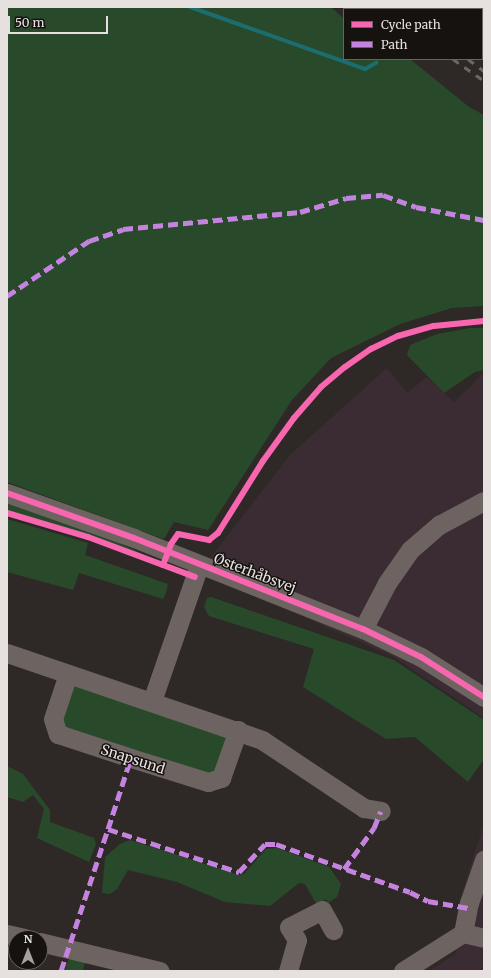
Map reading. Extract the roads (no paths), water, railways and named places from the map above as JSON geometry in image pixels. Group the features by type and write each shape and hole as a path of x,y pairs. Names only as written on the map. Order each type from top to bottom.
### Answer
{"street":[{"name":"Østerhåbsvej","path":"7,493 199,565 363,629 421,657 484,696"},
{"path":"363,629 387,583 410,550 439,525 484,501"},
{"path":"152,701 199,565"},
{"path":"7,653 238,730 284,752 364,808 381,811"},
{"name":"Snapsund","path":"68,674 53,719 58,734 208,782 221,778 238,730"},
{"path":"408,968 463,933 470,903 484,860"},
{"path":"288,971 297,940 289,927 322,910 333,930"},
{"path":"463,933 484,938"},
{"path":"48,944 160,971"}],"waterway":[{"path":"190,7 365,69 376,63"}],"railway":[{"path":"454,60 484,81"},
{"path":"469,60 484,71"}]}
